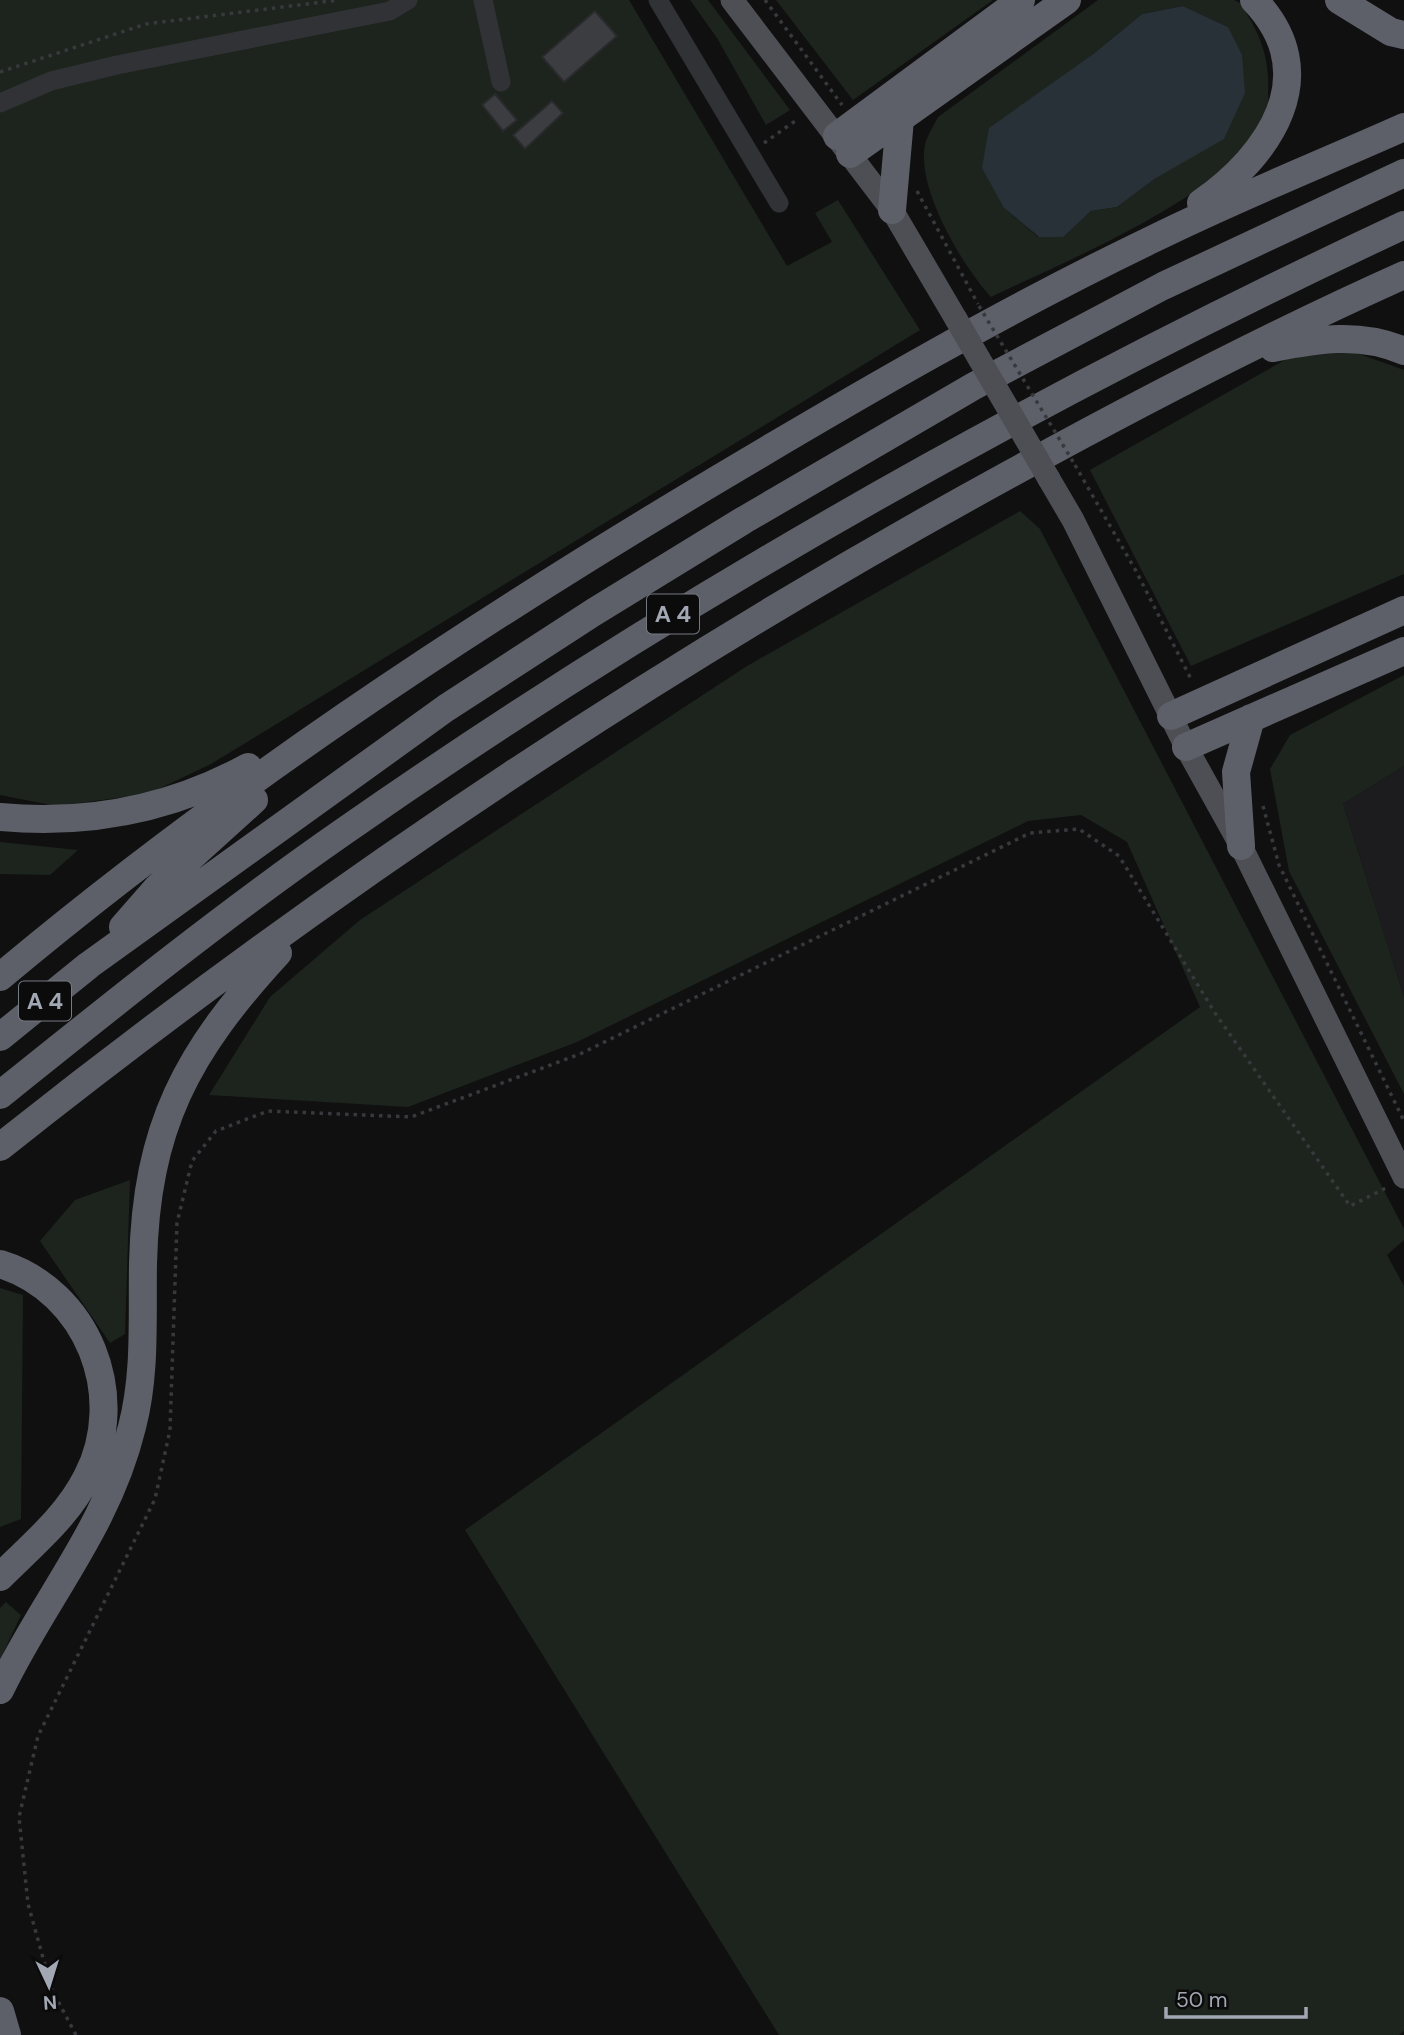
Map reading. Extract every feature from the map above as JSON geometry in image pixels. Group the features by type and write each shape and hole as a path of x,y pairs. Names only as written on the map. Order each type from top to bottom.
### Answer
{"highway":[{"path":"844,145 1021,0"},
{"path":"844,145 900,118 1067,0"},
{"path":"1154,238 1232,181 1254,158 1282,113 1287,83 1284,53 1271,17 1254,0"},
{"path":"1339,0 1391,32 1404,35"},
{"path":"892,210 900,118"},
{"path":"0,976 160,848 350,713 590,555 872,387 1154,238 1404,127"},
{"name":"A 4","path":"0,1037 89,965 446,708 744,520 974,386 1163,286 1404,173"},
{"name":"A 4","path":"0,1095 155,971 342,832 671,615 884,491 1089,381 1263,291 1404,225"},
{"path":"0,1147 146,1033 456,811 598,717 773,608 950,506 1223,361 1404,275"},
{"path":"1223,361 1271,348 1331,338 1371,340 1404,351"},
{"path":"1171,716 1404,610"},
{"path":"1186,747 1404,651"},
{"path":"89,965 158,887 350,713"},
{"path":"0,817 34,820 102,817 170,801 215,785 350,713"},
{"path":"1241,846 1236,772 1251,718"},
{"path":"0,1690 18,1652 80,1554 103,1512 126,1449 140,1375 145,1228 149,1189 158,1147 177,1093 195,1056 232,1004 316,910"},
{"path":"0,1264 36,1281 53,1293 71,1313 95,1354 102,1377 104,1405 102,1433 88,1476 56,1522 0,1577"},
{"path":"0,2011 7,2035"},
{"path":"0,2022 7,2035"}],"main road":[{"path":"732,0 892,210 1073,520 1186,747 1241,846 1399,1181"}],"lane":[{"path":"0,103 51,81 390,11 408,0"},
{"path":"483,0 501,82"},
{"path":"658,0 779,203"}],"path":[{"path":"0,72 146,24 340,0"},
{"path":"749,153 834,94"},
{"path":"979,306 1075,465"},
{"path":"76,2035 52,1990 28,1904 19,1817 38,1735 155,1499 170,1430 177,1223 192,1161 216,1131 268,1111 411,1117 580,1054 1030,834 1079,829 1119,856 1215,1013 1350,1206 1399,1181"}],"shaded area":[{"path":"0,0 629,0 787,266 832,242 815,213 838,200 920,330 211,764 148,794 56,806 0,795"},
{"path":"690,0 708,0 790,110 766,125 717,38"},
{"path":"776,0 993,0 853,100"},
{"path":"1098,0 1234,0 1240,3 1253,24 1267,67 1267,113 1251,142 1224,169 1188,196 1146,221 991,297 967,266 933,201 924,159 926,141 938,117","holes":["1183,6 1228,27 1156,178 1117,207 1091,211 1063,236 1038,237 1004,208 1092,55 1142,14"]},
{"path":"1183,6 1228,27 1242,55 1245,93 1224,139 1156,178 1117,207 1091,211 1063,237 1039,237 1004,208 982,168 989,128 1092,55 1142,14"},
{"path":"1354,352 1404,370 1404,574 1191,666 1090,470 1290,357"},
{"path":"1020,511 1040,529 1404,1229 1404,1240 1387,1255 1404,1286 1404,2031 1399,2035 779,2035 465,1530 1200,1007 1127,842 1081,815 1028,821 577,1042 408,1107 209,1095 270,997 360,920 747,666"},
{"path":"1404,675 1404,766 1343,804 1404,997 1404,1094 1289,871 1270,769 1290,735"},
{"path":"1404,766 1404,997 1343,804"},
{"path":"0,842 78,850 50,875 0,874"},
{"path":"130,1180 125,1334 110,1343 40,1241 75,1200"},
{"path":"0,1288 23,1295 21,1519 0,1527"},
{"path":"6,1602 21,1615 0,1660 0,1608"}],"building":[{"path":"595,11 617,36 564,82 542,57"},
{"path":"495,94 517,120 503,131 482,105"},
{"path":"552,101 563,113 525,149 513,135"}]}
